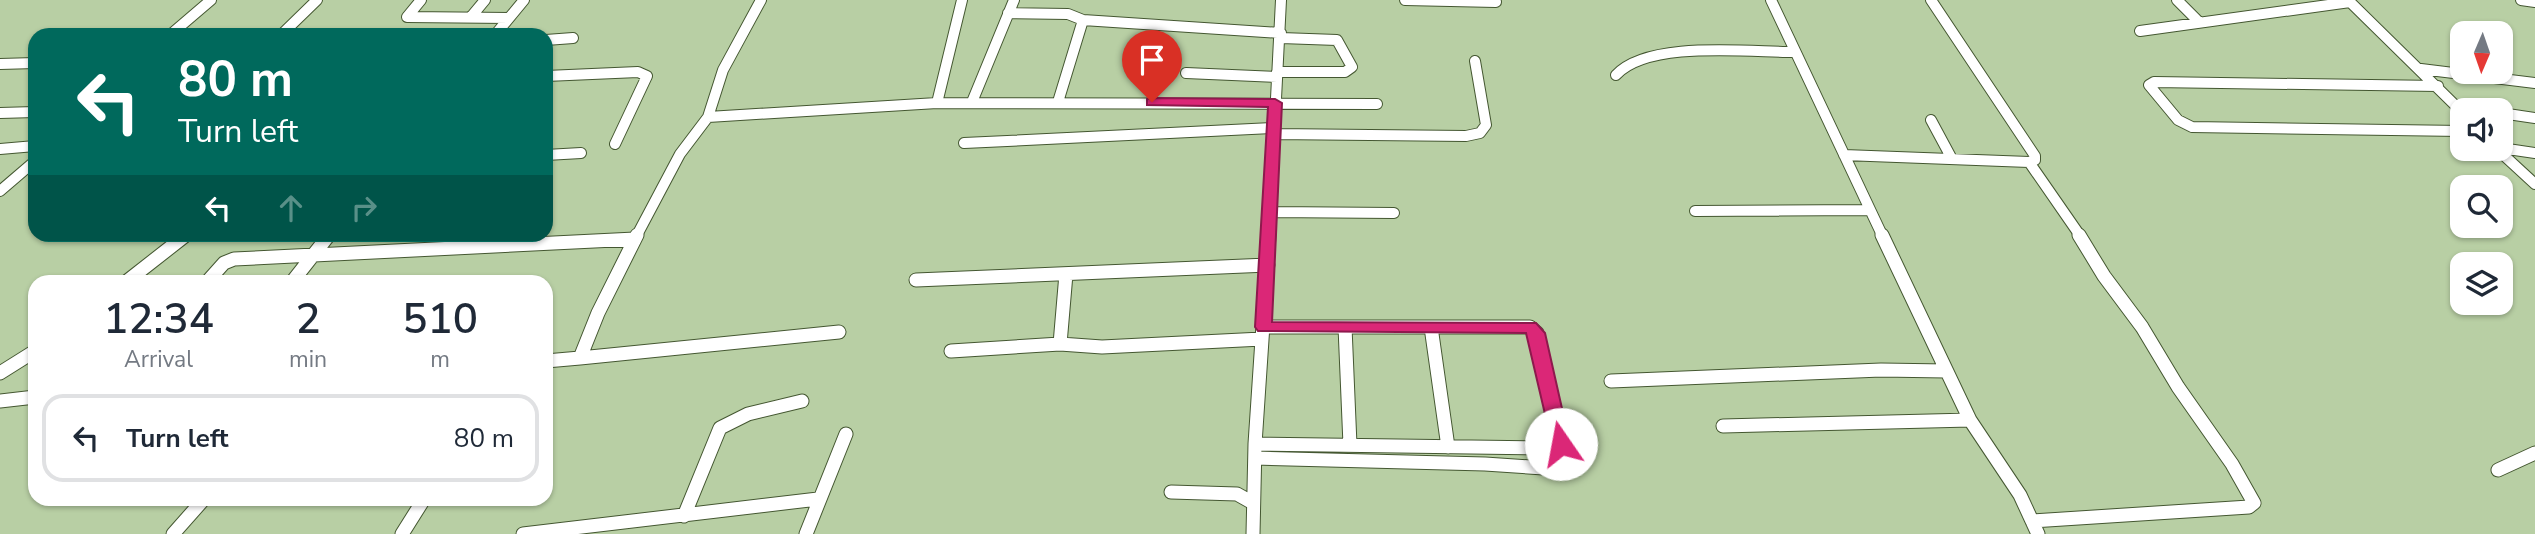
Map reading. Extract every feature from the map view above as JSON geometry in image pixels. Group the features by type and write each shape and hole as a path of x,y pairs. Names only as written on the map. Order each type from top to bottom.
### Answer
{"street":[{"path":"178,28 211,0"},
{"path":"288,28 317,0"},
{"path":"422,0 407,18 509,18"},
{"path":"470,18 485,0"},
{"path":"501,28 524,0"},
{"path":"580,358 598,313 680,154 708,117 723,70 761,0"},
{"path":"937,103 962,0"},
{"path":"972,102 1014,0"},
{"path":"1253,534 1255,451 1268,265 1281,0"},
{"path":"1405,0 1496,2"},
{"path":"1771,0 1970,420 2020,495 2035,528 2249,507 2254,503 2142,327 2104,276 2098,262 2029,162"},
{"path":"1844,155 2029,162 2035,160 2035,156 1931,0"},
{"path":"2177,0 2199,22"},
{"path":"2521,0 2535,2"},
{"path":"2140,31 2349,1 2450,99"},
{"path":"1008,13 1068,14 1083,20 1337,40 1352,66 1345,72 1186,73"},
{"path":"1058,102 1083,20"},
{"path":"553,39 573,38"},
{"path":"1616,75 1622,66 1645,56 1748,51 1794,52"},
{"path":"964,144 1274,131 1466,136 1480,133 1486,125 1475,61"},
{"path":"0,64 28,63"},
{"path":"2421,69 2535,83"},
{"path":"553,76 638,72 647,76 615,144"},
{"path":"2438,86 2154,82 2149,85 2178,120 2192,127 2450,131"},
{"path":"708,117 972,102 1377,104"},
{"path":"0,113 28,112"},
{"path":"2513,115 2535,118"},
{"path":"1931,120 1952,159"},
{"path":"0,149 28,147"},
{"path":"2513,150 2535,153"},
{"path":"553,155 581,153"},
{"path":"2512,161 2535,184"},
{"path":"0,191 28,167"},
{"path":"1695,211 1870,210"},
{"path":"1271,212 1394,213"},
{"path":"213,275 223,263 233,259 635,239"},
{"path":"135,275 177,242"},
{"path":"298,275 324,242"},
{"path":"916,280 1268,265"},
{"path":"1060,344 1066,274"},
{"path":"1345,327 1350,445"},
{"path":"951,351 1060,344 1102,347 1345,327 1533,329 1561,441 1559,446 1551,448 1350,445 1255,451"},
{"path":"1431,327 1448,447"},
{"path":"553,360 839,332"},
{"path":"0,373 28,355"},
{"path":"1611,381 1881,370 1946,370"},
{"path":"0,401 28,398"},
{"path":"684,516 720,428 755,414 802,401"},
{"path":"1723,426 1970,420"},
{"path":"806,534 846,434"},
{"path":"1255,451 1559,469"},
{"path":"2498,470 2535,453"},
{"path":"1171,492 1237,494 1253,503"},
{"path":"523,534 818,499"},
{"path":"173,534 198,506"},
{"path":"402,534 420,506"}],"route":[{"path":"1152,102 1275,103 1264,327 1530,327 1536,333 1561,444"}]}
